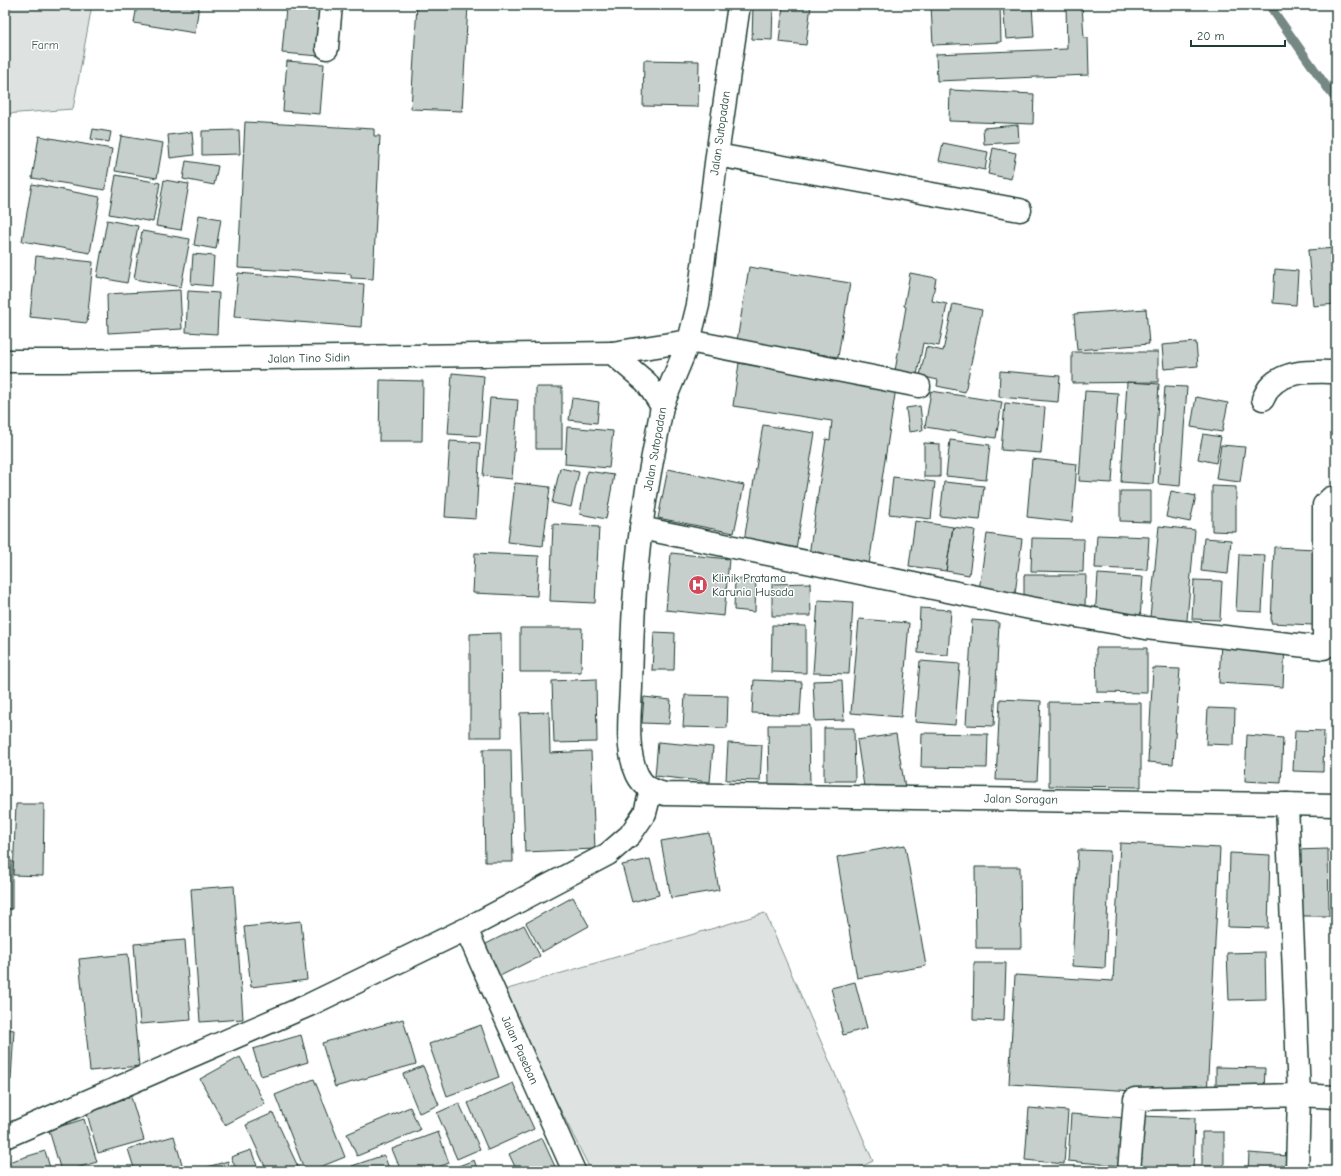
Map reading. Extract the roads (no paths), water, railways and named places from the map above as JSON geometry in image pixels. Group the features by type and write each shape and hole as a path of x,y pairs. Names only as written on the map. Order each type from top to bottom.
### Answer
{"street":[{"path":"327,48 331,5"},
{"name":"Jalan Sutopadan","path":"651,790 642,782 637,773 630,738 633,618 641,528 662,406 689,341 698,305 717,155 739,5"},
{"path":"717,155 1020,210"},
{"name":"Jalan Tino Sidin","path":"5,361 612,353 689,341 919,386"},
{"path":"612,353 646,382 662,406"},
{"path":"1263,399 1269,387 1284,376 1301,373 1336,372"},
{"path":"641,528 1030,608 1146,628 1324,648 1324,505 1331,498 1336,498"},
{"path":"5,1137 309,1005 466,929 608,854 630,835 645,813 651,790"},
{"name":"Jalan Soragan","path":"651,790 665,794 1336,805"},
{"path":"1288,804 1299,1095 1297,1171"},
{"name":"Jalan Paseban","path":"466,929 574,1171"},
{"path":"1129,1171 1135,1099 1299,1095 1336,1097"}],"waterway":[{"path":"1269,5 1336,100"}],"place":[{"name":"Klinik Pratama Karunia Husada","path":"698,585"}],"park label":[{"name":"Farm","path":"45,45"}]}
